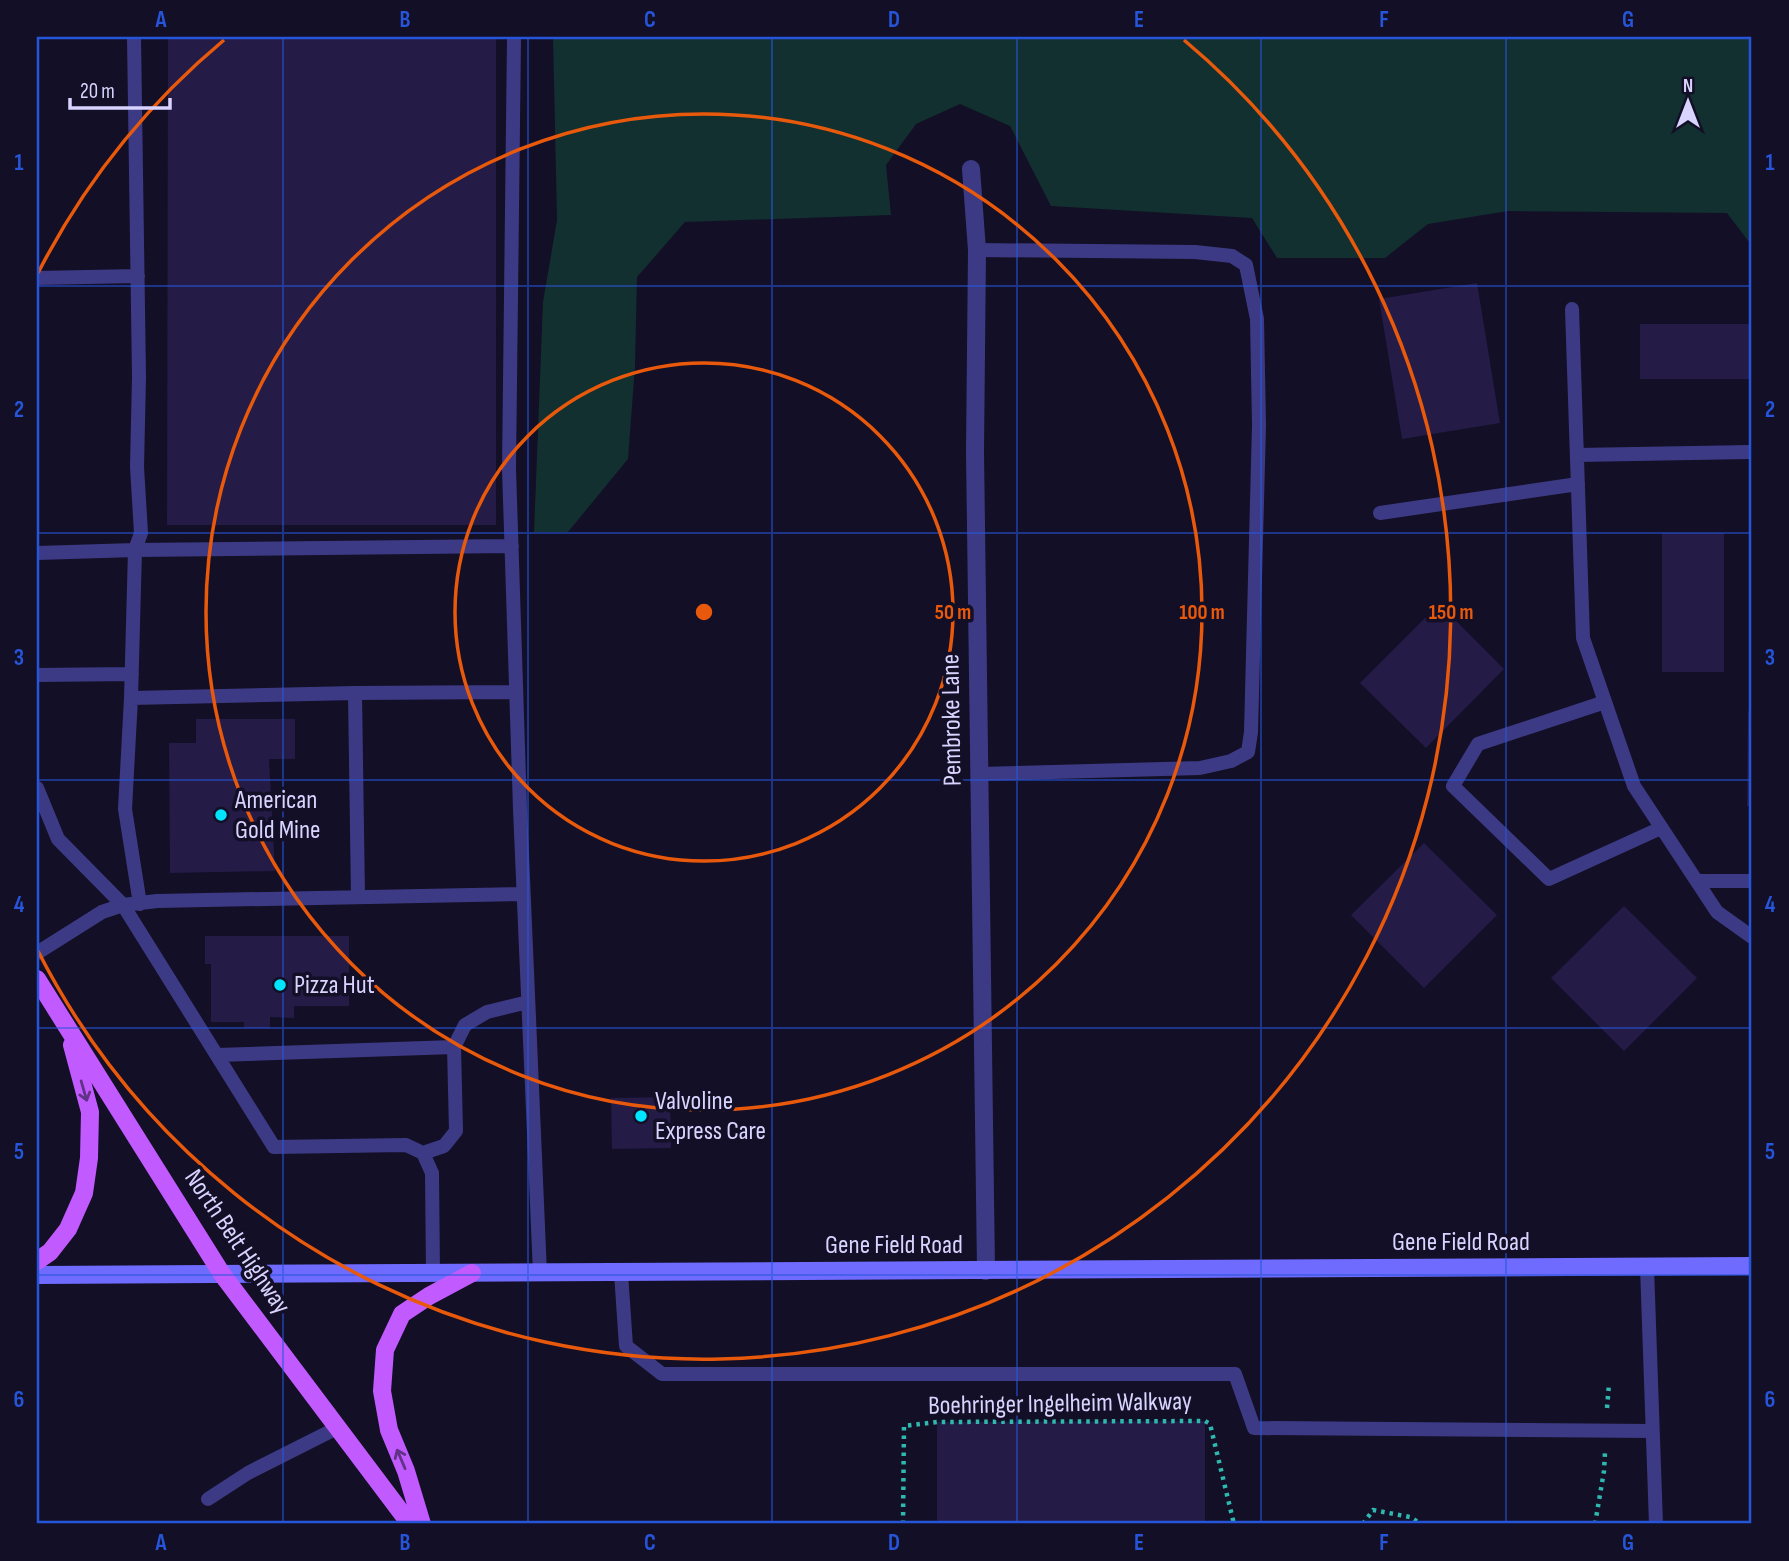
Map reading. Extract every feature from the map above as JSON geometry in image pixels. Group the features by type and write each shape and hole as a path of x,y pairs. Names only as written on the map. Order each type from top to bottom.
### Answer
{"main road":[{"name":"North Belt Highway","path":"37,979 222,1274 410,1524"},
{"path":"37,1261 50,1252 68,1228 84,1193 89,1158 90,1112 66,1025"},
{"path":"422,1524 406,1471 389,1430 382,1391 385,1350 402,1314 472,1273"}],"street":[{"name":"Pembroke Lane","path":"971,169 977,250 975,452 986,1270"},
{"name":"Gene Field Road","path":"37,1275 1752,1266"}],"lane":[{"path":"134,37 139,377 137,467 141,533 135,550 125,809 140,904"},
{"path":"514,37 509,469 523,894 540,1273"},
{"path":"977,250 1195,252 1232,256 1246,265 1257,319 1259,425 1251,732 1248,751 1231,761 1200,768 979,774"},
{"path":"37,278 138,276"},
{"path":"1572,309 1583,638 1634,786 1717,912 1752,937"},
{"path":"1577,455 1750,452"},
{"path":"1380,513 1578,484"},
{"path":"37,553 512,546"},
{"path":"37,676 132,674"},
{"path":"131,698 516,692"},
{"path":"355,693 358,897"},
{"path":"1605,702 1478,744 1453,786 1549,879 1661,828"},
{"path":"37,788 58,839 123,905 274,1147 406,1144 423,1153 432,1173 433,1273"},
{"path":"1696,881 1752,881"},
{"path":"37,953 102,912 123,905 157,901 523,894"},
{"path":"423,1153 444,1146 456,1131 453,1047 465,1025 487,1012 528,1002"},
{"path":"217,1055 453,1047"},
{"path":"1647,1267 1656,1524"},
{"path":"621,1273 626,1346 662,1374 1235,1374 1254,1428 1652,1431"},
{"path":"208,1499 248,1473 337,1427"}],"path":[{"name":"Boehringer Ingelheim Walkway","path":"903,1524 904,1426 937,1422 1165,1421 1205,1421 1210,1424 1234,1524"},
{"path":"1363,1524 1373,1510 1410,1517 1420,1524"}],"green space":[{"path":"553,37 1752,37 1752,246 1727,213 1508,211 1428,224 1385,258 1277,258 1252,218 1051,206 1010,126 960,104 916,124 886,165 891,215 685,222 637,277 635,366 628,459 568,532 534,532 543,302 557,220"}],"building":[{"path":"168,37 496,37 496,525 167,525"},
{"path":"1477,283 1500,423 1402,439 1379,299"},
{"path":"1640,324 1752,324 1752,379 1640,379"},
{"path":"1662,533 1724,533 1724,672 1662,672"},
{"path":"1439,604 1504,669 1426,748 1360,683"},
{"path":"1748,711 1752,711 1752,806 1747,806"},
{"name":"American Gold Mine","path":"196,719 295,719 295,759 269,759 275,871 170,873 169,743 196,743"},
{"path":"1424,843 1497,915 1424,988 1351,915"},
{"path":"1624,906 1697,978 1624,1051 1551,978"},
{"name":"Pizza Hut","path":"205,936 349,936 349,1006 294,1006 294,1018 270,1017 270,1028 244,1028 244,1022 211,1022 211,964 205,964"},
{"name":"Valvoline Express Care","path":"670,1097 671,1148 612,1149 611,1098"},
{"path":"1205,1421 1205,1524 937,1524 937,1422"}],"place":[{"name":"American Gold Mine","path":"221,815"},
{"name":"Pizza Hut","path":"280,985"},
{"name":"Valvoline Express Care","path":"641,1116"}]}
